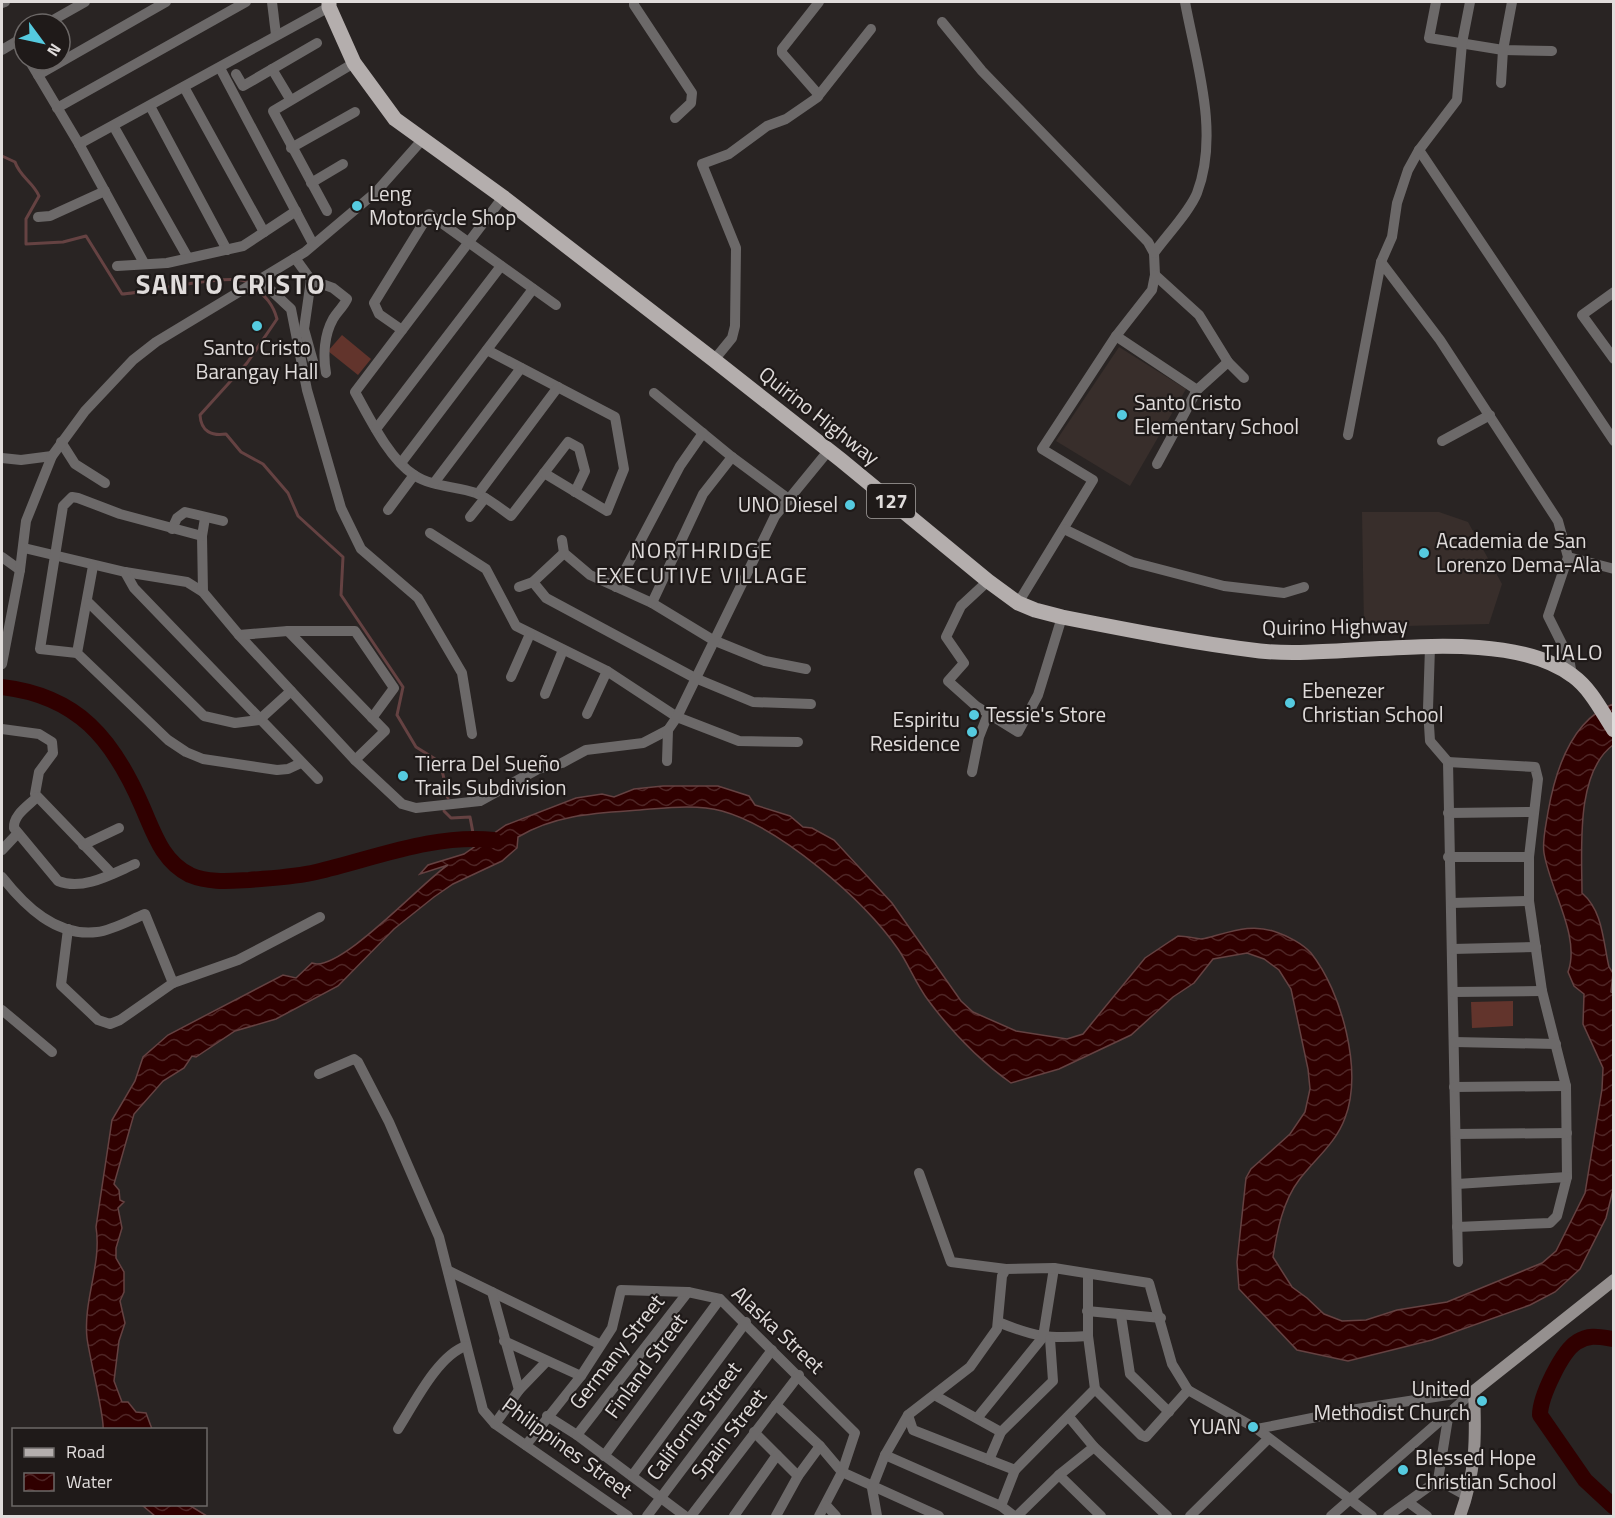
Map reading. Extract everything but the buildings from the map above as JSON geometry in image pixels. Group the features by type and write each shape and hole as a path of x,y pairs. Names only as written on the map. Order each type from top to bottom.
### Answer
{"main road":[{"name":"Quirino Highway","path":"329,4 354,63 395,118 503,197 714,360 1018,603 1062,617 1260,651 1317,652 1430,647 1516,653 1542,660 1572,675 1595,701 1614,730"}],"street":[{"path":"67,12 84,2"},
{"path":"38,75 166,2"},
{"path":"57,108 246,2"},
{"path":"272,2 276,35"},
{"path":"634,2 692,93 691,103 675,118"},
{"path":"819,2 782,49 782,53 819,95"},
{"path":"1154,252 1197,194 1207,150 1201,87 1185,2"},
{"path":"1436,2 1429,38 1503,50 1552,51"},
{"path":"1348,435 1381,262 1392,237 1397,203 1408,170 1419,150 1457,100 1462,43 1470,2"},
{"path":"1502,83 1503,50 1512,2"},
{"path":"80,144 220,68 329,4"},
{"path":"942,22 982,71 1148,242 1154,252 1155,275 1152,290 1116,336 1042,449 1093,480 1018,603"},
{"path":"714,360 732,338 735,326 736,248 702,164 729,154 767,126 786,119 819,95 871,29"},
{"path":"236,74 243,86 318,43"},
{"path":"327,211 272,114 275,109 290,99 354,63"},
{"path":"220,68 312,242"},
{"path":"272,69 290,99"},
{"path":"36,72 80,144 144,263"},
{"path":"184,87 264,232"},
{"path":"150,106 227,250"},
{"path":"291,148 355,112"},
{"path":"114,127 188,258"},
{"path":"2,663 24,548 26,521 52,456 91,404 133,360 156,342 295,258 376,192 423,139"},
{"path":"1419,150 1614,441"},
{"path":"311,183 343,164"},
{"path":"38,217 50,216 105,190"},
{"path":"503,197 355,392 376,429 401,463 414,475 481,496 511,516 568,442 579,448 585,471 575,492"},
{"path":"117,266 188,258 243,246 296,211"},
{"path":"402,330 379,314 374,303 429,214 555,305"},
{"path":"295,258 311,280 333,288 347,301 333,319 328,334 323,358 326,373"},
{"path":"1381,262 1440,340 1558,521 1568,556 1548,616 1569,658 1572,675"},
{"path":"376,429 501,266"},
{"path":"1155,275 1199,315 1228,362 1244,378"},
{"path":"311,280 304,329 314,365"},
{"path":"259,281 291,309 307,390 346,518 361,549 418,598 462,673 472,734"},
{"path":"401,463 533,289"},
{"path":"1614,292 1582,315 1614,359"},
{"path":"1116,336 1197,390"},
{"path":"487,350 615,417 624,469 607,512 544,473"},
{"path":"1157,464 1197,390 1228,362"},
{"path":"434,483 521,368"},
{"path":"470,518 481,496 558,387"},
{"path":"654,393 732,457 790,500"},
{"path":"1442,441 1490,415"},
{"path":"616,587 680,466 703,433"},
{"path":"62,442 75,464 105,483"},
{"path":"24,548 93,566 187,582 203,592 239,635 355,760 402,804 416,808 459,805 480,801 538,769 562,764 586,750 643,743 668,730 677,717 775,516 829,450"},
{"path":"2,458 21,460 52,456"},
{"path":"652,603 703,494 732,457"},
{"path":"388,510 414,475"},
{"path":"202,536 172,529 72,497 63,506 40,649 77,653 168,740 186,752 203,759 277,770 288,769 301,763"},
{"path":"172,529 177,518 185,512 223,521"},
{"path":"203,592 202,536 206,518"},
{"path":"1064,529 1132,562 1224,586 1284,594 1304,587"},
{"path":"430,533 486,569 516,626 607,671 677,717 739,741 798,742"},
{"path":"562,540 564,553 590,575 652,603 713,640 765,661 806,669"},
{"path":"519,587 533,582 564,553"},
{"path":"1568,556 1614,569"},
{"path":"2,557 20,570"},
{"path":"77,653 93,566"},
{"path":"124,572 134,588 318,779"},
{"path":"988,581 961,606 946,637 964,663 948,681 988,714 1018,732 1038,694 1062,617"},
{"path":"533,582 546,598 695,678 753,702 811,704"},
{"path":"88,603 204,716 235,723 259,720 291,691"},
{"path":"239,635 288,631 355,631 394,688 372,718"},
{"path":"288,631 385,731 355,760"},
{"path":"511,677 530,633"},
{"path":"1430,647 1428,709 1430,741 1448,762 1448,857 1451,903 1458,1262"},
{"path":"545,694 563,650"},
{"path":"587,714 607,671"},
{"path":"972,772 979,737 988,714"},
{"path":"2,729 39,734 52,742 53,753 36,780 37,797 112,874"},
{"path":"667,761 668,730"},
{"path":"1448,762 1535,767 1538,779 1529,857 1529,901 1542,991 1566,1086 1567,1133 1567,1177 1557,1216 1550,1223 1457,1227"},
{"path":"37,797 14,822 17,834 58,881 68,885 80,885 135,864"},
{"path":"1448,813 1533,812"},
{"path":"83,844 119,828"},
{"path":"2,850 17,834"},
{"path":"1448,857 1529,857"},
{"path":"2,877 21,900 38,915 68,929 100,932 145,914 173,983"},
{"path":"1451,903 1529,901"},
{"path":"68,929 61,986 63,991 98,1020 110,1024 120,1020 173,983 238,960 320,917"},
{"path":"1452,949 1536,946"},
{"path":"1453,992 1542,991"},
{"path":"2,1010 52,1052"},
{"path":"1454,1042 1556,1044"},
{"name":"Philippines Street","path":"319,1074 354,1059 358,1062 389,1122 430,1216 449,1271 483,1410 495,1424 628,1516"},
{"path":"1454,1087 1566,1086"},
{"path":"1456,1134 1567,1133"},
{"path":"919,1173 951,1262 1006,1269 1054,1268 1149,1283 1161,1318 1172,1364 1188,1390 1257,1429 1372,1516"},
{"path":"1457,1184 1567,1177"},
{"path":"989,1460 1001,1432 1053,1381 1046,1338 1054,1268"},
{"path":"877,1516 872,1488 885,1455 908,1415 936,1396 970,1367 997,1329 1002,1275 1006,1269"},
{"path":"449,1271 599,1344 581,1376 526,1445"},
{"path":"1088,1274 1088,1336 1095,1389 1141,1435 1150,1435 1188,1390"},
{"path":"1331,1516 1449,1412 1614,1280"},
{"name":"Alaska Street","path":"599,1344 612,1328 621,1290 688,1292 720,1299 746,1322 855,1433 842,1472"},
{"path":"492,1292 519,1390"},
{"name":"Germany Street","path":"577,1435 688,1292"},
{"name":"Finland Street","path":"604,1456 720,1299"},
{"path":"1087,1311 1161,1318"},
{"path":"1121,1316 1130,1374 1169,1412"},
{"path":"632,1476 746,1322"},
{"path":"998,1322 1046,1338 1088,1336"},
{"path":"978,1417 1046,1338"},
{"path":"504,1341 581,1376"},
{"path":"398,1429 438,1367 454,1350 466,1346"},
{"name":"California Street","path":"647,1516 772,1350"},
{"path":"495,1424 519,1390 546,1362"},
{"name":"Spain Street","path":"690,1516 799,1375"},
{"path":"1001,1506 1015,1470 1095,1389"},
{"path":"1257,1429 1357,1409 1474,1392"},
{"path":"1460,1516 1467,1496 1476,1449 1474,1392"},
{"path":"936,1396 978,1417 1001,1432"},
{"path":"776,1405 820,1446 842,1472 872,1488 939,1516"},
{"path":"1388,1516 1438,1480 1449,1412"},
{"path":"908,1415 914,1430 1015,1470"},
{"path":"547,1416 577,1435 685,1516"},
{"path":"1069,1417 1094,1447 1167,1516"},
{"path":"754,1432 798,1476"},
{"path":"1190,1516 1268,1439"},
{"path":"776,1516 798,1476 820,1446"},
{"path":"885,1455 1001,1506 1015,1516 1059,1475 1094,1447"},
{"path":"734,1516 777,1455"},
{"path":"819,1516 842,1472"},
{"path":"1059,1475 1097,1515"},
{"path":"1438,1480 1467,1496"},
{"path":"1408,1502 1426,1516"},
{"path":"826,1505 836,1516"}],"shaded area":[{"path":"342,335 371,359 358,375 328,351"},
{"name":"Santo Cristo Elementary School","path":"1119,347 1186,389 1130,486 1056,441"},
{"name":"Academia de San Lorenzo Dema-Ala","path":"1362,512 1439,512 1468,522 1502,584 1489,624 1364,627"},
{"path":"1513,1001 1513,1026 1472,1028 1471,1002"}],"water":[{"path":"1613,704 1613,745 1601,758 1592,774 1586,793 1582,835 1582,893 1589,900 1598,917 1609,967 1613,973 1611,992 1614,994 1613,1190 1606,1218 1580,1269 1555,1292 1530,1305 1432,1340 1348,1361 1297,1350 1239,1289 1237,1262 1246,1178 1251,1169 1290,1134 1305,1112 1310,1089 1291,989 1279,970 1264,959 1247,953 1213,959 1194,983 1173,997 1131,1035 1059,1069 1011,1083 966,1045 946,1023 924,994 898,949 864,909 819,868 769,832 745,820 712,809 681,807 609,812 562,819 532,829 518,837 517,848 502,861 453,884 434,897 394,929 338,986 276,1019 235,1031 196,1057 192,1056 184,1068 163,1081 134,1114 114,1184 119,1190 120,1200 124,1202 118,1208 122,1228 116,1248 116,1258 124,1272 124,1292 120,1301 125,1323 119,1341 114,1381 122,1402 128,1402 136,1412 146,1413 152,1428 103,1428 86,1324 97,1255 96,1227 112,1120 135,1081 143,1057 168,1035 283,975 296,978 312,963 325,963 361,941 448,865 420,874 428,865 464,854 506,825 576,798 602,794 614,797 634,789 663,786 718,786 749,796 755,805 790,816 803,827 812,828 834,840 892,903 961,1001 973,1012 1016,1031 1067,1039 1083,1034 1145,958 1178,936 1202,939 1237,930 1260,928 1290,938 1311,953 1332,989 1346,1032 1352,1078 1350,1099 1341,1127 1331,1143 1293,1188 1276,1237 1273,1257 1292,1287 1324,1314 1342,1321 1366,1320 1397,1310 1447,1302 1542,1263 1556,1251 1585,1193 1602,1089 1603,1068 1583,1024 1584,994 1574,986 1568,972 1571,944 1547,867 1544,848 1544,833 1551,797 1561,764 1576,735 1598,712"},
{"path":"143,1506 191,1506 207,1516 155,1516"}],"waterway":[{"path":"2,156 15,162 39,196 26,219 26,244 63,242 86,236 122,294 209,281 241,280 249,283"},
{"path":"254,287 269,301 277,319 247,363 200,415 201,421 208,432 226,434 241,452 263,464 288,493 298,516 343,557 341,595 403,687 397,715 416,747 440,762 445,783 443,787 448,798"},
{"path":"2,687 29,692 52,700 72,711 90,725 119,760 166,854 180,869 197,878 227,881 291,876 448,840 494,840"},
{"path":"444,811 451,818 470,817 474,838"},
{"path":"1614,1339 1590,1337 1581,1339 1571,1347 1553,1375 1540,1415 1585,1480 1614,1507"}],"place":[{"name":"Leng Motorcycle Shop","path":"357,206"},
{"name":"Santo Cristo Barangay Hall","path":"257,326"},
{"name":"Santo Cristo Elementary School","path":"1122,415"},
{"name":"UNO Diesel","path":"850,505"},
{"name":"Academia de San Lorenzo Dema-Ala","path":"1424,553"},
{"name":"Ebenezer Christian School","path":"1290,703"},
{"name":"Tessie's Store","path":"974,715"},
{"name":"Espiritu Residence","path":"972,732"},
{"name":"Tierra Del Sueño Trails Subdivision","path":"403,776"},
{"name":"United Methodist Church","path":"1482,1401"},
{"name":"YUAN","path":"1253,1427"},
{"name":"Blessed Hope Christian School","path":"1403,1470"}],"district":[{"name":"SANTO CRISTO","path":"231,285"},
{"name":"NORTHRIDGE EXECUTIVE VILLAGE","path":"702,562"},
{"name":"TIALO","path":"1573,652"}]}
